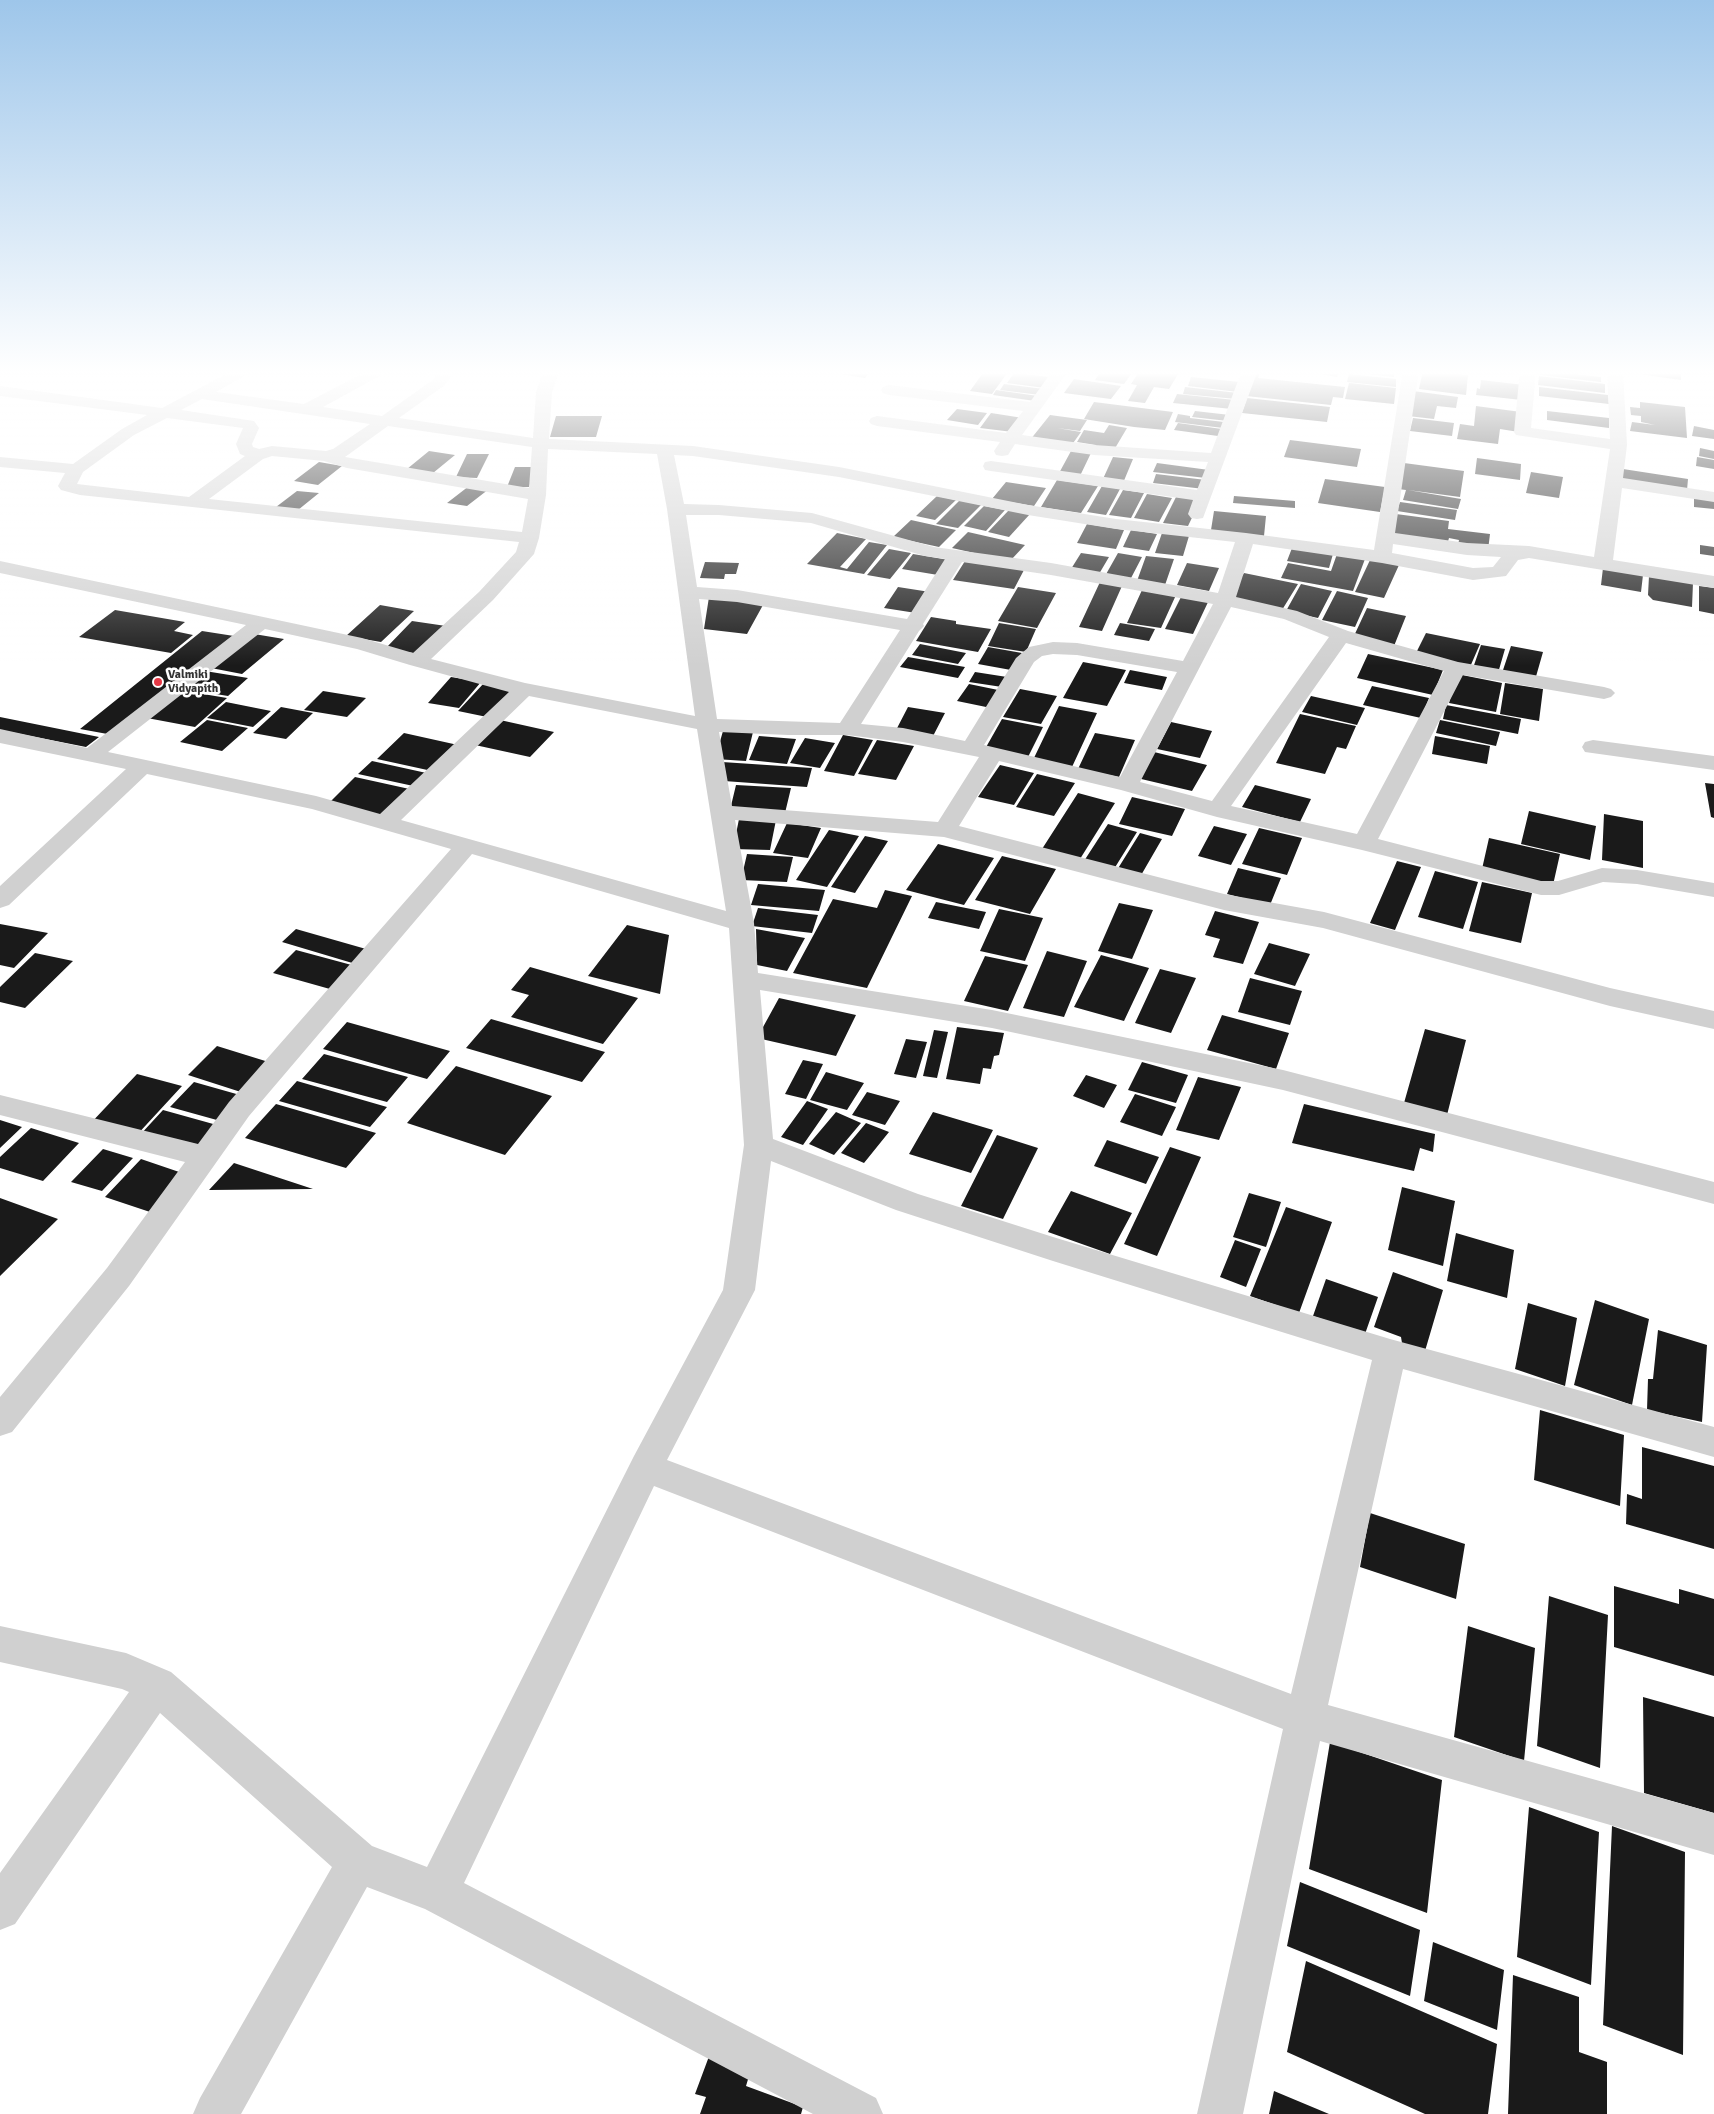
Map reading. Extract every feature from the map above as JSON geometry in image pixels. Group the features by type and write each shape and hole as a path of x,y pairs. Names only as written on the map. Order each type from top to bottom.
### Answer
{"street":[{"path":"76,469 67,486 80,490 530,538"},
{"path":"194,502 238,469"},
{"path":"379,469 538,496"},
{"path":"417,661 486,596 525,554 538,496 540,469"},
{"path":"437,1892 646,1467 739,1290 759,1145 741,923 707,725 668,469"},
{"path":"816,469 1028,510 1116,524 1246,538 1382,557 1452,571 1488,574 1499,572 1511,556 1518,552"},
{"path":"969,498 989,469"},
{"path":"1010,469 1203,496"},
{"path":"1192,532 1213,469"},
{"path":"1382,557 1396,469"},
{"path":"1603,562 1616,469"},
{"path":"1615,482 1714,497"},
{"path":"676,509 719,510 812,518 898,543 956,556 1052,569 1225,600 1290,615 1341,635 1456,668 1604,693"},
{"path":"1385,537 1467,549 1541,553 1714,582"},
{"path":"1127,785 1225,600 1246,538"},
{"path":"847,729 914,626 956,556"},
{"path":"0,567 362,644 417,661 524,688 707,725 788,729 847,729 903,735 982,751 1127,785 1217,810 1364,843 1541,888 1559,888 1602,875 1637,877 1714,890"},
{"path":"687,592 738,596 914,626"},
{"path":"91,755 262,622"},
{"path":"1217,810 1341,635"},
{"path":"945,830 1026,658 1036,651 1053,648 1077,649 1189,668"},
{"path":"1364,843 1456,668"},
{"path":"384,822 524,688"},
{"path":"0,736 316,803 741,923"},
{"path":"1593,747 1714,763"},
{"path":"0,900 142,766"},
{"path":"722,812 945,830 1224,902 1324,920 1610,997 1714,1020"},
{"path":"0,1422 118,1277 239,1110 467,845"},
{"path":"745,979 992,1019 1283,1080 1714,1193"},
{"path":"0,1105 206,1156"},
{"path":"759,1145 916,1205 1390,1352 1714,1442"},
{"path":"1220,2114 1305,1718 1390,1352"},
{"path":"646,1467 1305,1718 1714,1834"},
{"path":"0,1644 126,1671 157,1685 358,1862 437,1892 860,2114"},
{"path":"0,1909 157,1685"},
{"path":"216,2114 358,1862"}],"building":[{"path":"310,469 339,469 318,485 294,481"},
{"path":"407,469 438,469 433,473"},
{"path":"460,469 482,469 477,478 456,477"},
{"path":"514,469 535,469 529,487 507,487"},
{"path":"1061,469 1083,469 1079,478 1058,475"},
{"path":"1108,469 1129,469 1123,483 1102,481"},
{"path":"1154,469 1209,470 1206,478 1153,472"},
{"path":"1403,469 1446,469 1464,471 1460,497 1408,490 1461,499 1458,509 1403,500 1406,490 1398,489"},
{"path":"1476,469 1521,469 1520,480 1475,474"},
{"path":"1623,469 1688,479 1687,490 1621,480"},
{"path":"1531,472 1563,477 1559,498 1526,493"},
{"path":"1156,474 1206,480 1204,489 1153,483"},
{"path":"1325,479 1385,487 1380,512 1318,503"},
{"path":"1057,480 1098,486 1081,513 1041,507"},
{"path":"1006,482 1046,488 1034,506 992,499"},
{"path":"469,486 489,489 467,506 447,503"},
{"path":"1102,486 1120,489 1106,515 1087,512"},
{"path":"1123,490 1144,493 1131,518 1109,515"},
{"path":"297,491 319,493 298,510 276,507"},
{"path":"1147,494 1172,498 1159,522 1134,518"},
{"path":"1177,495 1201,499 1188,526 1163,523"},
{"path":"937,496 956,500 935,520 916,516"},
{"path":"1234,496 1295,501 1295,508 1233,503"},
{"path":"1694,497 1714,500 1714,509 1694,507"},
{"path":"960,500 981,505 958,528 936,524"},
{"path":"1400,502 1457,510 1455,520 1397,511"},
{"path":"984,506 1005,510 986,531 964,526"},
{"path":"1009,510 1030,514 1009,537 988,532"},
{"path":"1214,511 1266,516 1264,536 1211,530"},
{"path":"1396,514 1449,521 1448,529 1490,534 1488,550 1458,545 1459,540 1449,538 1447,545 1391,537"},
{"path":"911,520 956,530 939,547 893,537"},
{"path":"1087,524 1124,530 1116,549 1077,543"},
{"path":"1131,530 1157,534 1149,551 1123,547"},
{"path":"968,532 1025,545 1010,561 952,548"},
{"path":"837,533 866,539 840,567 847,569 869,542 887,545 864,574 807,564"},
{"path":"1162,533 1189,536 1183,556 1155,553"},
{"path":"1700,545 1714,547 1714,556 1700,554"},
{"path":"1292,548 1333,554 1329,568 1287,561"},
{"path":"889,549 911,553 890,579 867,575"},
{"path":"1081,553 1109,557 1099,574 1071,569"},
{"path":"1118,553 1142,557 1130,580 1105,576"},
{"path":"913,554 949,560 938,575 902,569"},
{"path":"1337,554 1365,559 1353,591 1281,578 1288,563 1331,571"},
{"path":"1146,556 1174,559 1165,585 1137,581"},
{"path":"1370,560 1399,565 1384,598 1355,592"},
{"path":"965,561 1024,570 1014,589 953,580"},
{"path":"705,562 739,563 736,574 725,574 724,579 700,578"},
{"path":"1187,563 1219,568 1209,591 1177,585"},
{"path":"1603,568 1643,575 1641,592 1601,585"},
{"path":"1244,573 1298,584 1282,610 1228,599"},
{"path":"1649,576 1693,583 1692,607 1653,600 1648,595"},
{"path":"1100,582 1122,586 1102,631 1079,627"},
{"path":"1301,584 1332,591 1318,618 1286,611"},
{"path":"1699,586 1714,588 1714,614 1699,611"},
{"path":"898,587 930,592 916,613 884,608"},
{"path":"1018,587 1056,593 1037,628 998,621"},
{"path":"1142,590 1176,595 1161,628 1127,623"},
{"path":"1337,591 1368,598 1355,627 1322,620"},
{"path":"1182,595 1209,600 1193,634 1165,629"},
{"path":"709,597 763,605 747,634 704,629"},
{"path":"380,605 414,611 381,642 346,636"},
{"path":"1367,608 1406,616 1394,646 1353,638"},
{"path":"115,610 185,622 174,631 193,635 171,653 79,637"},
{"path":"931,617 956,621 956,624 991,629 978,652 916,641"},
{"path":"412,621 446,626 421,654 385,649"},
{"path":"999,623 1036,629 1026,652 988,646"},
{"path":"1120,623 1155,629 1149,641 1114,635"},
{"name":"Valmiki Vidyapith","path":"202,631 234,636 113,735 80,729"},
{"path":"1426,633 1480,644 1470,667 1415,655"},
{"path":"254,634 284,639 242,674 211,668"},
{"path":"920,644 966,653 958,664 912,655"},
{"path":"1481,645 1505,649 1498,673 1473,668"},
{"path":"1511,646 1543,652 1535,680 1502,673"},
{"path":"988,647 1022,653 1011,670 978,664"},
{"path":"1368,654 1443,670 1433,695 1357,678"},
{"path":"908,657 965,667 958,678 900,667"},
{"path":"1083,662 1126,670 1107,706 1063,698"},
{"path":"1130,670 1167,677 1162,690 1124,683"},
{"path":"205,671 248,678 228,696 185,689"},
{"path":"975,672 1007,677 1002,687 969,682"},
{"path":"1457,674 1502,683 1496,712 1449,703"},
{"path":"451,677 481,682 459,708 428,703"},
{"path":"484,683 513,688 487,717 458,711"},
{"path":"1505,683 1543,689 1539,721 1500,714"},
{"path":"969,684 1003,691 991,708 957,701"},
{"path":"1372,686 1429,698 1421,718 1363,705"},
{"path":"1020,689 1057,696 1041,724 1003,717"},
{"path":"179,690 227,698 195,727 147,718"},
{"path":"323,691 366,698 347,717 304,710"},
{"path":"1311,696 1365,708 1357,725 1302,712"},
{"path":"226,702 271,711 253,727 207,718"},
{"path":"1446,705 1521,719 1518,734 1443,719"},
{"path":"1059,706 1097,713 1072,767 1033,760"},
{"path":"281,707 313,713 286,739 253,733"},
{"path":"908,707 945,713 932,738 895,732"},
{"path":"1300,714 1356,726 1346,749 1337,747 1325,774 1276,763"},
{"path":"0,717 99,737 86,747 0,730"},
{"path":"1002,719 1043,727 1028,757 985,749"},
{"path":"207,720 248,728 222,751 180,742"},
{"path":"500,720 554,732 530,757 475,745"},
{"path":"1440,720 1500,732 1496,746 1436,733"},
{"path":"1171,722 1212,731 1200,758 1157,749"},
{"path":"723,731 753,732 746,761 715,759"},
{"path":"404,733 458,745 432,771 377,759"},
{"path":"1095,733 1135,740 1119,777 1078,769"},
{"path":"843,735 873,740 854,776 824,771"},
{"path":"759,736 796,739 787,764 749,760"},
{"path":"1435,736 1490,746 1487,764 1432,754"},
{"path":"805,738 835,743 820,768 790,763"},
{"path":"877,740 914,746 896,780 858,774"},
{"path":"1154,752 1207,765 1192,791 1137,778"},
{"path":"372,761 431,774 418,787 358,774"},
{"path":"722,762 812,768 807,787 724,781"},
{"path":"1000,765 1034,773 1014,805 978,797"},
{"path":"1037,774 1075,783 1054,816 1016,807"},
{"path":"355,777 414,790 387,818 327,805"},
{"path":"1705,783 1714,784 1714,818 1711,817"},
{"path":"736,785 791,788 785,813 730,810"},
{"path":"1255,785 1311,799 1300,822 1242,807"},
{"path":"1078,793 1115,803 1080,859 1042,849"},
{"path":"1132,797 1185,809 1172,836 1119,824"},
{"path":"1529,811 1596,826 1590,860 1521,844"},
{"path":"1604,814 1643,821 1643,868 1602,860"},
{"path":"739,819 776,820 770,850 733,849"},
{"path":"787,823 821,828 808,858 773,853"},
{"path":"1108,824 1137,832 1114,869 1084,861"},
{"path":"1214,826 1247,834 1231,865 1198,856"},
{"path":"1259,828 1302,838 1287,875 1242,864"},
{"path":"829,830 859,836 827,887 796,880"},
{"path":"1140,833 1162,839 1140,877 1117,870"},
{"path":"865,836 888,841 855,893 831,887"},
{"path":"1489,838 1560,854 1553,885 1482,869"},
{"path":"938,844 994,858 964,905 906,890"},
{"path":"747,854 793,857 787,882 741,880"},
{"path":"1002,856 1056,869 1030,914 975,900"},
{"path":"1397,861 1421,867 1395,930 1370,923"},
{"path":"1238,868 1281,878 1270,905 1227,894"},
{"path":"1435,871 1478,882 1463,929 1418,917"},
{"path":"1482,882 1532,893 1521,943 1469,931"},
{"path":"758,884 825,890 819,911 751,905"},
{"path":"885,890 912,896 867,988 793,973 833,899 877,908"},
{"path":"936,902 986,912 979,929 928,918"},
{"path":"1119,903 1153,910 1132,959 1098,951"},
{"path":"758,908 818,915 812,933 752,926"},
{"path":"999,909 1043,918 1025,961 980,951"},
{"path":"1215,911 1259,922 1243,964 1213,957 1220,939 1205,935"},
{"path":"0,924 48,933 14,968 0,965"},
{"path":"627,925 669,935 660,994 588,976"},
{"path":"296,929 373,951 359,965 282,942"},
{"path":"756,929 805,938 787,971 757,965"},
{"path":"1269,943 1310,954 1295,986 1254,974"},
{"path":"296,950 359,967 337,991 273,973"},
{"path":"1047,951 1087,961 1064,1017 1023,1008"},
{"path":"35,953 73,961 25,1008 0,1002 0,987"},
{"path":"1101,955 1149,968 1124,1021 1074,1007"},
{"path":"985,956 1028,965 1008,1011 964,1001"},
{"path":"530,967 638,998 603,1044 511,1017 529,995 511,990"},
{"path":"1160,969 1196,978 1171,1033 1135,1023"},
{"path":"1250,978 1302,991 1290,1025 1238,1012"},
{"path":"779,998 856,1015 836,1056 757,1038"},
{"path":"1222,1015 1289,1033 1276,1069 1207,1050"},
{"path":"491,1019 605,1052 582,1082 466,1048"},
{"path":"347,1022 450,1051 427,1079 323,1049"},
{"path":"957,1027 1004,1033 999,1055 994,1056 991,1069 983,1068 980,1084 946,1079"},
{"path":"1425,1029 1466,1040 1447,1115 1404,1103"},
{"path":"934,1030 948,1032 937,1078 923,1076"},
{"path":"906,1039 927,1042 916,1078 894,1074"},
{"path":"217,1046 275,1064 247,1094 188,1075"},
{"path":"324,1054 408,1077 387,1102 302,1079"},
{"path":"803,1060 823,1064 806,1099 785,1094"},
{"path":"1142,1062 1188,1075 1176,1103 1128,1090"},
{"path":"456,1066 552,1096 505,1155 407,1123"},
{"path":"826,1072 864,1083 847,1110 810,1100"},
{"path":"137,1074 182,1086 135,1137 89,1125"},
{"path":"1086,1075 1117,1085 1104,1108 1073,1096"},
{"path":"1198,1077 1241,1087 1219,1140 1176,1130"},
{"path":"297,1081 387,1107 370,1127 279,1101"},
{"path":"194,1082 247,1097 224,1122 170,1107"},
{"path":"867,1092 900,1101 885,1125 852,1115"},
{"path":"1135,1094 1176,1107 1162,1136 1120,1122"},
{"path":"807,1101 828,1109 803,1145 781,1137"},
{"path":"276,1104 376,1133 346,1168 245,1138"},
{"path":"1304,1104 1435,1134 1433,1152 1420,1148 1414,1171 1292,1143"},
{"path":"163,1110 224,1127 200,1153 139,1136"},
{"path":"836,1112 861,1123 834,1155 809,1144"},
{"path":"933,1112 993,1130 971,1173 909,1154"},
{"path":"0,1120 22,1127 0,1148"},
{"path":"866,1123 889,1132 864,1163 841,1153"},
{"path":"31,1128 79,1143 43,1181 0,1168 0,1157"},
{"path":"997,1135 1038,1148 1003,1219 961,1206"},
{"path":"1107,1140 1159,1157 1146,1184 1094,1166"},
{"path":"1170,1147 1201,1157 1157,1256 1124,1244"},
{"path":"103,1149 133,1158 102,1191 71,1182"},
{"path":"141,1159 188,1175 153,1213 105,1197"},
{"path":"234,1163 313,1189 209,1190"},
{"path":"1402,1187 1455,1201 1443,1266 1388,1250"},
{"path":"1071,1191 1132,1213 1110,1254 1048,1232"},
{"path":"1249,1193 1281,1202 1266,1247 1233,1237"},
{"path":"0,1198 58,1219 0,1276"},
{"path":"1286,1207 1332,1222 1299,1313 1250,1296"},
{"path":"1456,1233 1514,1250 1507,1298 1447,1281"},
{"path":"1235,1240 1261,1249 1246,1287 1220,1277"},
{"path":"1393,1272 1443,1290 1425,1351 1402,1343 1401,1337 1374,1327"},
{"path":"1326,1279 1378,1297 1365,1334 1313,1316"},
{"path":"1595,1300 1649,1319 1632,1405 1574,1385"},
{"path":"1528,1303 1577,1318 1565,1386 1515,1369"},
{"path":"1658,1330 1707,1345 1702,1422 1647,1410 1648,1379 1653,1379"},
{"path":"1540,1410 1624,1435 1620,1506 1534,1480"},
{"path":"1642,1447 1714,1466 1714,1549 1626,1524 1627,1494 1642,1499"},
{"path":"1370,1513 1465,1544 1456,1599 1360,1567"},
{"path":"1614,1586 1679,1604 1679,1589 1714,1599 1714,1676 1614,1647"},
{"path":"1549,1596 1608,1615 1600,1768 1537,1746"},
{"path":"1468,1626 1535,1648 1524,1761 1454,1737"},
{"path":"1643,1697 1714,1717 1714,1813 1644,1793"},
{"path":"1330,1742 1442,1780 1427,1913 1309,1869"},
{"path":"1529,1807 1599,1832 1591,1985 1517,1957"},
{"path":"1612,1826 1685,1852 1683,2055 1603,2025"},
{"path":"1300,1882 1420,1930 1410,1996 1287,1946"},
{"path":"1433,1942 1504,1970 1497,2030 1424,2001"},
{"path":"1306,1961 1497,2044 1488,2114 1425,2114 1287,2052"},
{"path":"1513,1975 1579,1997 1579,2052 1607,2062 1607,2114 1508,2114"},
{"path":"711,2051 752,2066 746,2086 803,2107 801,2114 700,2114 706,2097 695,2094"},
{"path":"1274,2091 1329,2114 1269,2114"}],"place":[{"name":"Valmiki Vidyapith","path":"158,682"}]}
